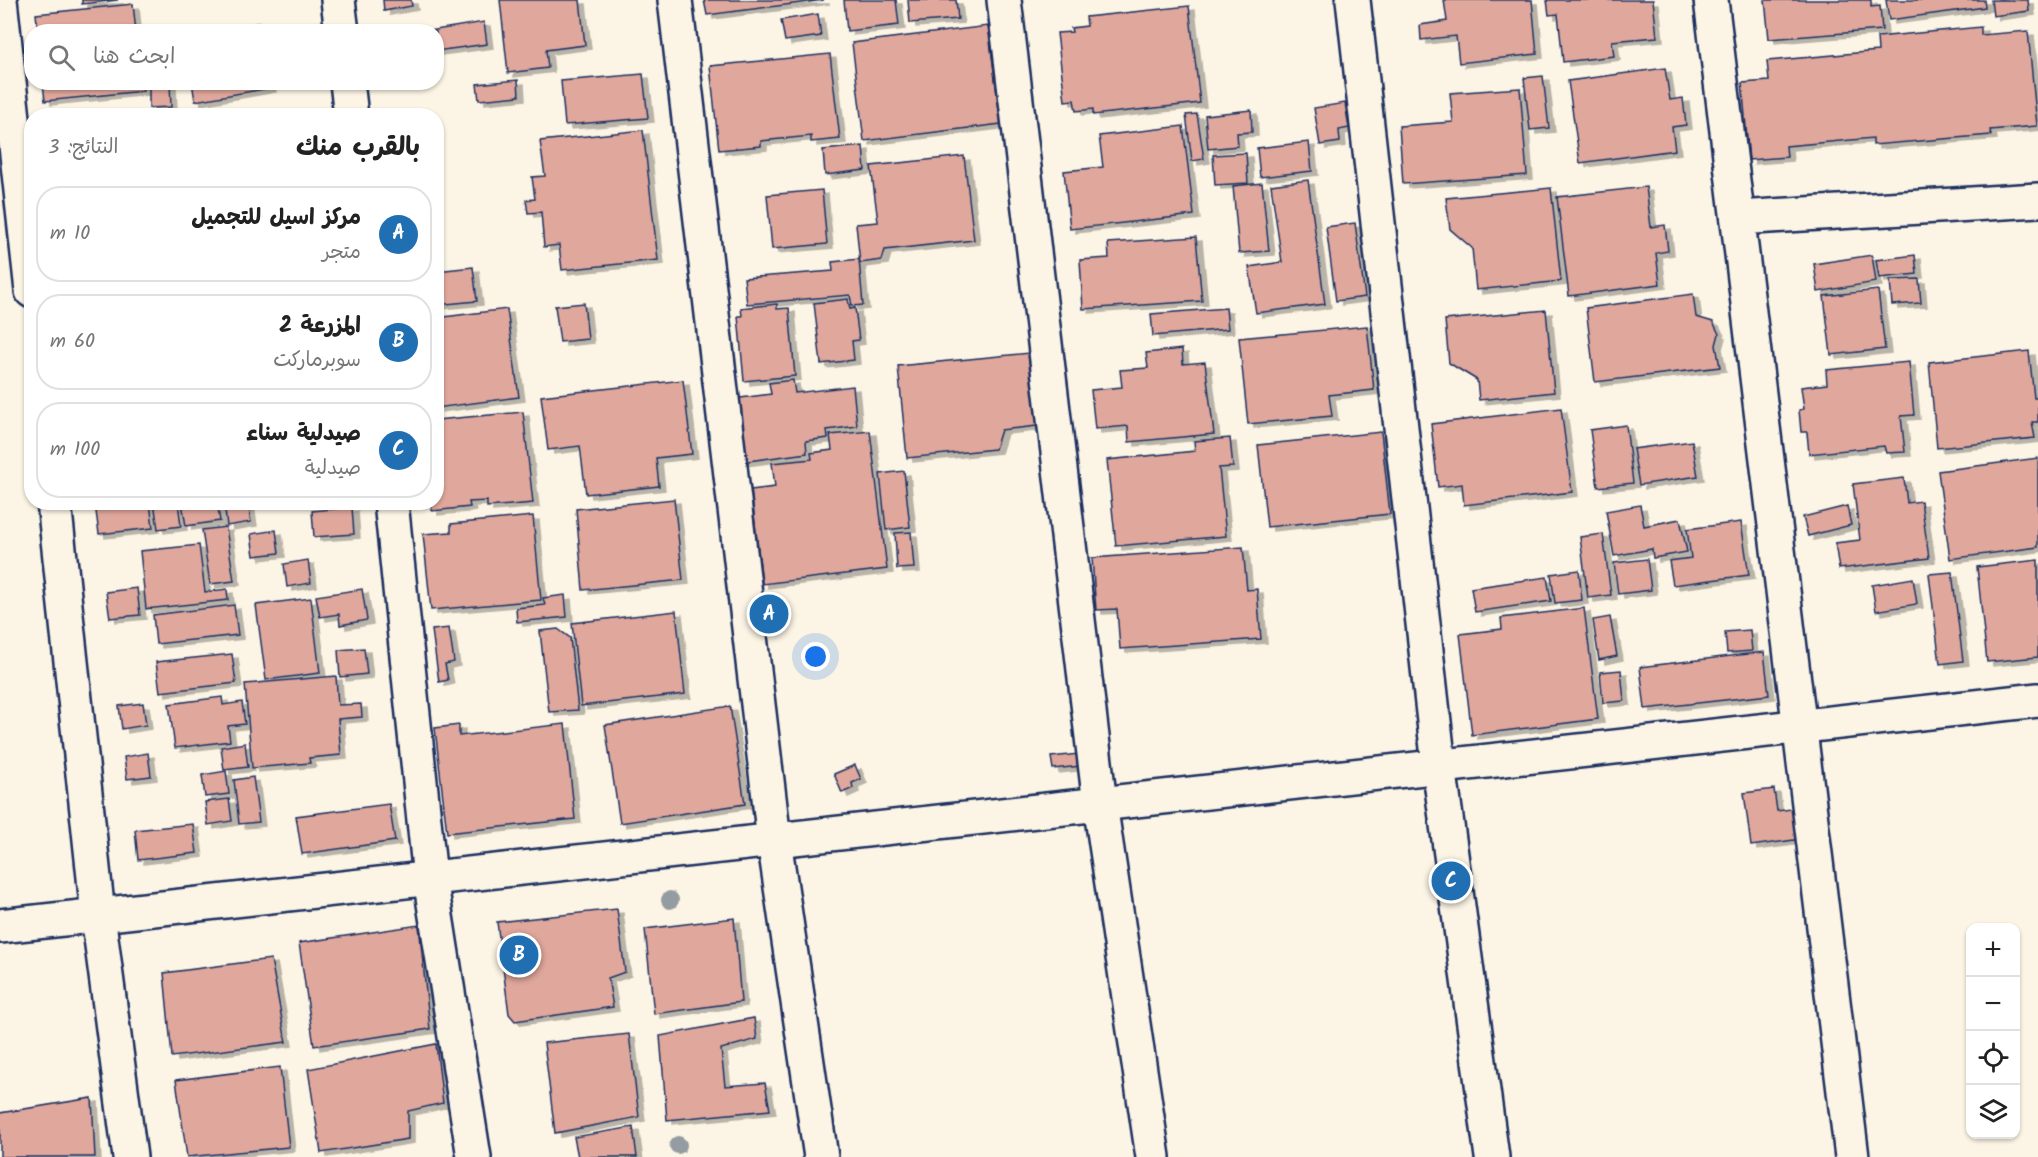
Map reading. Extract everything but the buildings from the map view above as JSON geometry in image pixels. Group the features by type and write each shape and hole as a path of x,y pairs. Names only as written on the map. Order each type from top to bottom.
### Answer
{"street":[{"path":"0,0 11,204 24,258"},
{"path":"338,0 341,24"},
{"path":"675,0 774,840 821,1157"},
{"path":"1004,0 1100,804 1154,1157"},
{"path":"1353,0 1439,766 1492,1157"},
{"path":"1711,0 1852,1157"},
{"path":"348,90 350,108"},
{"path":"1738,218 2038,201"},
{"path":"55,510 98,915 130,1157"},
{"path":"392,510 430,878 474,1157"},
{"path":"0,926 2038,700"}],"place":[{"name":"مركز اسيل للتجميل","path":"769,614"},
{"name":"صيدلية سناء","path":"1451,881"},
{"name":"المزرعة 2","path":"519,955"}]}
